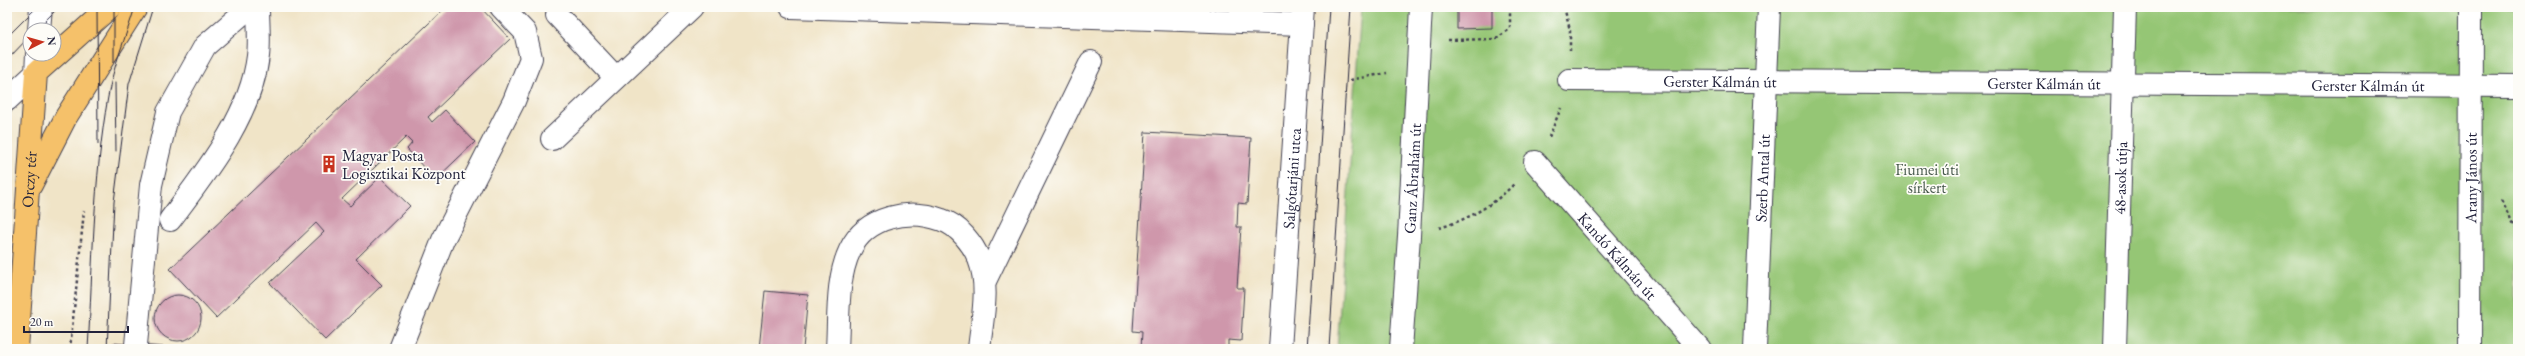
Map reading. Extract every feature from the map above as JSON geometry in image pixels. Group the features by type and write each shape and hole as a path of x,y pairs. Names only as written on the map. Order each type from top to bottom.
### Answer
{"main road":[{"path":"37,64 110,7"},
{"path":"27,194 66,117 136,7"},
{"name":"Orczy tér","path":"17,349 37,64"}],"street":[{"path":"40,22 41,7"},
{"path":"136,345 152,186 168,112 205,46 250,7"},
{"path":"170,220 214,159 243,111 258,56 258,7"},
{"path":"400,349 443,240 514,101 531,58 525,32 501,7"},
{"path":"552,139 692,7"},
{"path":"791,7 1303,16"},
{"name":"Ganz Ábrahám út","path":"1401,349 1409,236 1421,7"},
{"name":"Szerb Antal út","path":"1755,349 1769,7"},
{"name":"48-asok útja","path":"2115,349 2124,83 2125,7"},
{"name":"Arany János út","path":"2470,349 2471,7"},
{"path":"556,15 616,78"},
{"name":"Salgótarjáni utca","path":"1280,349 1303,16"},
{"path":"979,349 986,279 1091,62"},
{"path":"7,100 37,64"},
{"name":"Gerster Kálmán út","path":"1569,80 2518,86"},
{"name":"Kandó Kálmán út","path":"1535,162 1700,349"},
{"path":"837,349 842,275 850,250 865,229 888,217 913,215 943,220 966,238 979,258 986,279"}],"path":[{"path":"1350,80 1356,80"},
{"path":"70,349 84,211"}],"green space":[{"name":"Fiumei úti sírkert","path":"1361,7 2518,7 2518,349 1337,349"}],"building":[{"name":"Magyar Posta Logisztikai Központ","path":"446,7 480,7 510,39 428,117 432,122 445,110 475,142 435,180 407,149 412,143 406,137 342,199 350,206 380,177 410,206 356,259 382,285 325,340 270,283 324,232 316,223 216,318 170,269"},
{"path":"1457,7 1492,7 1492,28 1457,29"},
{"path":"1145,132 1251,138 1247,204 1238,203 1237,227 1241,227 1237,288 1244,288 1241,341 1228,340 1228,349 1141,349 1142,332 1133,331"},
{"path":"765,291 808,295 803,349 759,349"},
{"path":"183,295 187,296 197,305 200,309 200,327 191,337 183,341 173,341 165,337 156,327 155,313 159,305 169,296"},
{"path":"113,343 177,348 177,349 112,349"}],"tram line":[{"path":"7,37 37,7"},
{"path":"44,22 59,7"},
{"path":"97,7 98,144"},
{"path":"114,7 114,63"},
{"path":"88,349 96,191 103,128 110,85 135,7"},
{"path":"107,349 114,202 129,84 153,7"},
{"path":"1307,349 1329,7"},
{"path":"1329,349 1351,7"},
{"path":"7,60 22,44"},
{"path":"115,83 116,151"}],"place":[{"name":"Magyar Posta Logisztikai Központ","path":"329,164"}]}
